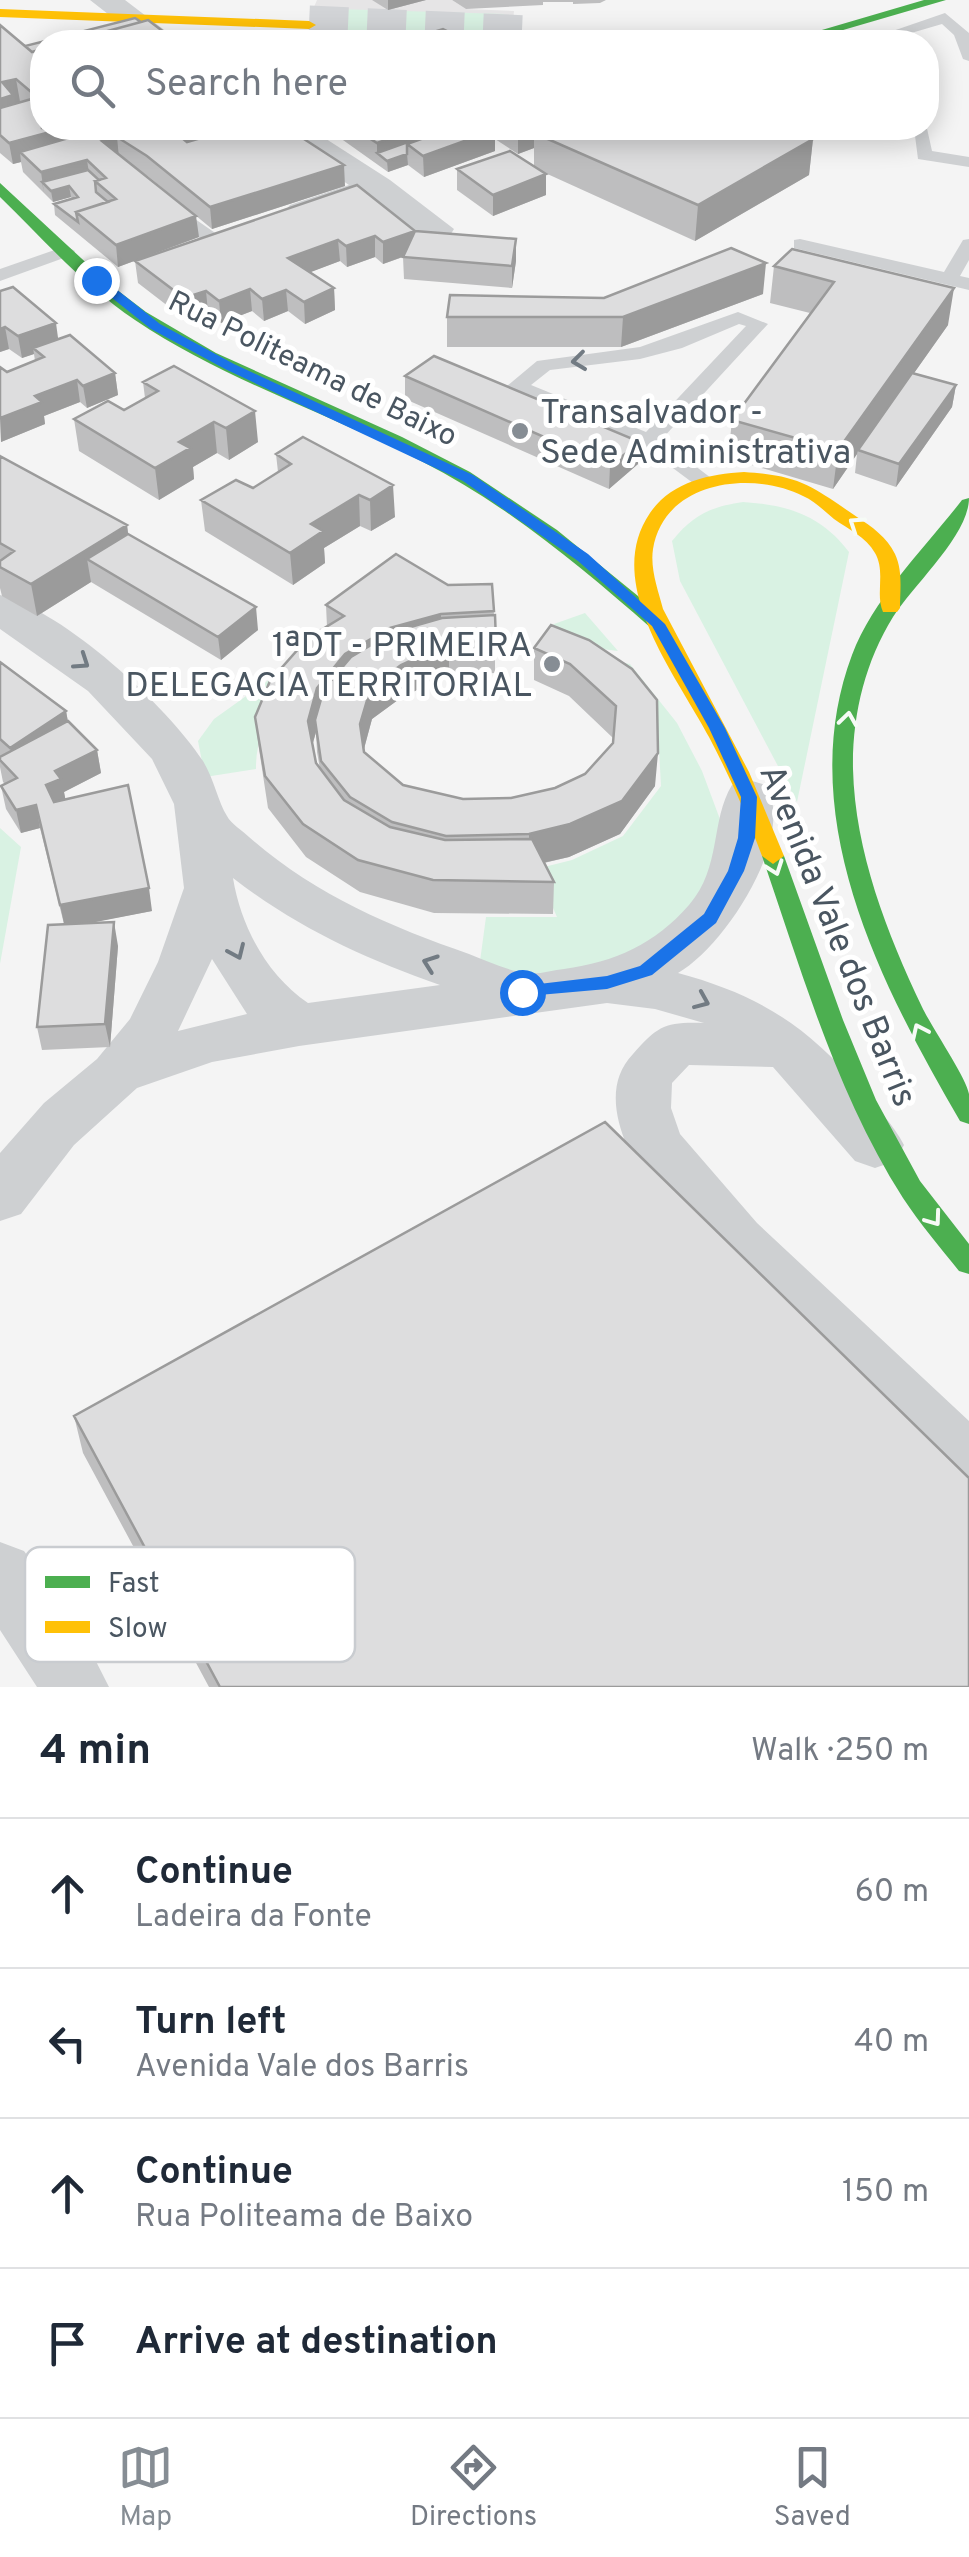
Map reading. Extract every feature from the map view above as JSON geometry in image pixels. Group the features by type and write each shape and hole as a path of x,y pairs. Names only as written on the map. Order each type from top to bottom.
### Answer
{"street":[{"path":"827,30 939,0"},
{"path":"0,13 269,30"},
{"path":"551,30 608,16"},
{"path":"675,22 687,30"},
{"path":"50,30 137,23"},
{"path":"0,34 30,32"},
{"path":"304,140 436,229"},
{"name":"Rua Politeama de Baixo","path":"0,188 114,296 156,327 230,367 468,478 583,558 658,624"},
{"path":"201,246 378,188"},
{"path":"658,624 644,566 646,534 668,502 704,482 736,477 773,480 812,494 871,534 888,558 890,608"},
{"name":"Avenida Vale dos Barris","path":"969,504 890,608 855,674 845,741 847,800 859,883 884,954 932,1059 969,1114"},
{"path":"0,609 92,667 140,713 189,778 206,826 209,888 189,953 145,1038 118,1073 36,1149 0,1197"},
{"name":"Avenida Vale dos Barris","path":"658,624 717,728 749,797 848,1068 901,1173 969,1263"},
{"path":"118,1073 209,1042 299,1025 607,982 646,970 710,918 726,894 746,838 749,797"},
{"path":"206,826 247,866 342,926 451,971 522,992"},
{"path":"209,888 242,966 264,998 299,1025"},
{"path":"607,982 692,995 788,1047 901,1173"},
{"path":"788,1047 675,1044 645,1077 643,1108 655,1145 736,1241 969,1463"},
{"path":"0,1574 25,1609"},
{"path":"61,1662 74,1687"}],"lane":[{"path":"905,30 945,18 962,33 969,56"},
{"path":"923,140 924,155 969,162"},
{"path":"155,194 201,246"},
{"path":"800,244 969,284"},
{"path":"949,279 969,244"},
{"path":"0,275 66,251"},
{"path":"649,442 759,324 738,318 640,354 544,365 516,386 649,442 704,482"},
{"path":"675,344 724,362"}],"shaded area":[{"path":"317,0 452,0 466,9 514,11 512,30 323,30 330,8 314,7"}],"green space":[{"path":"337,9 504,14 502,30 331,30"},
{"path":"743,502 802,514 827,529 849,552 797,802 680,581 672,541 703,514"},
{"path":"585,613 618,651 545,642 545,632 554,624"},
{"path":"326,639 279,699 262,733 256,769 205,777 198,741 214,719"},
{"path":"565,652 630,664 677,723 702,771 721,822 716,871 691,914 626,964 502,983 478,976 486,917 557,917 536,869 572,860 623,836 661,786 658,731 632,697"},
{"path":"0,828 21,847 0,964"}],"building":[{"path":"135,18 141,22 111,30 88,30"},
{"path":"148,20 161,30 111,30"},
{"path":"0,25 30,50 30,91 16,79 2,82 13,95 0,99"},
{"path":"30,99 30,137 9,143 0,135 0,108"},
{"path":"62,140 106,140 102,141 196,216 116,245 76,212 116,199 95,181 106,178 87,160 41,172 20,152"},
{"path":"122,140 305,140 344,165 210,207"},
{"path":"418,140 407,144 407,154 387,161 377,153"},
{"path":"418,140 467,140 423,156 407,144"},
{"path":"550,140 811,140 698,205"},
{"path":"510,151 546,174 493,195 457,169"},
{"path":"88,170 99,180 95,181 96,192 108,202 76,212 78,222 54,204 78,197 69,186 51,191 42,182"},
{"path":"357,185 415,231 383,242 375,236 346,246 338,240 288,258 334,288 304,302 286,290 262,299 250,289 219,301 206,291 184,298 135,261"},
{"path":"415,231 516,239 512,266 403,257"},
{"path":"731,248 766,263 623,317 447,317 450,295 604,298"},
{"path":"792,249 954,288 838,450 732,420 834,282 774,266"},
{"path":"13,287 56,323 18,336 5,327 0,329 0,291"},
{"path":"70,335 115,373 83,386 77,380 35,396 42,402 0,418 0,367 7,372 44,357 33,348"},
{"path":"434,356 640,442 610,466 405,376"},
{"path":"174,366 255,411 226,428 214,422 179,442 190,448 155,468 74,419 108,401 124,410 158,391 143,382"},
{"path":"912,373 956,385 899,464 858,450"},
{"path":"303,437 393,485 370,500 359,495 311,524 323,531 290,553 201,500 236,480 253,488 291,464 276,454"},
{"path":"0,456 127,525 31,584 0,567 0,561 14,551 0,543"},
{"path":"128,534 256,607 218,637 87,559"},
{"path":"396,554 448,585 492,584 494,611 441,614 390,628 345,654 317,688 308,721 316,763 344,800 390,827 445,840 532,839 554,882 433,880 358,860 303,824 265,776 255,717 270,681 308,638 344,616 326,605"},
{"path":"495,615 496,641 449,643 401,665 371,687 360,724 364,752 403,785 463,799 511,798 555,788 585,774 613,743 616,706 570,664 534,648 551,625 589,640 632,669 657,700 658,753 622,801 570,824 529,834 446,836 392,822 350,797 321,761 315,720 324,689 351,657 393,632 442,618"},
{"path":"0,662 66,711 10,748 0,739"},
{"path":"68,721 97,750 55,771 61,779 46,785 54,802 128,785 149,888 60,905 36,805 16,810 1,786 17,778 0,757"},
{"path":"114,922 105,1024 37,1027 48,925"},
{"path":"605,1122 969,1478 969,1687 220,1687 207,1662 355,1662 355,1547 145,1547 74,1416"}],"tunnel":[{"path":"309,25 420,30"}],"traffic: fast":[{"path":"831,30 939,0"},
{"path":"0,188 84,271 140,316 210,357 396,441 463,476 550,534 658,623"},
{"path":"969,504 898,594 863,653 846,709 842,769 849,830 864,892 886,953 912,1011 969,1114"},
{"path":"773,856 863,1100 911,1188 969,1263"}],"traffic: slow":[{"path":"0,13 309,25"},
{"path":"773,856 738,772 653,609 643,552 649,528 679,494 699,485 744,477 790,484 815,494 877,542 890,568 890,608"}],"place":[{"name":"Transalvador - Sede Administrativa","path":"520,431"},
{"name":"1ªDT - PRIMEIRA DELEGACIA TERRITORIAL","path":"552,664"}],"route":[{"path":"96,280 156,327 230,367 418,451 468,478 583,558 658,624 717,728 749,797 746,838 736,871 710,918 646,970 607,982 522,992"}]}
